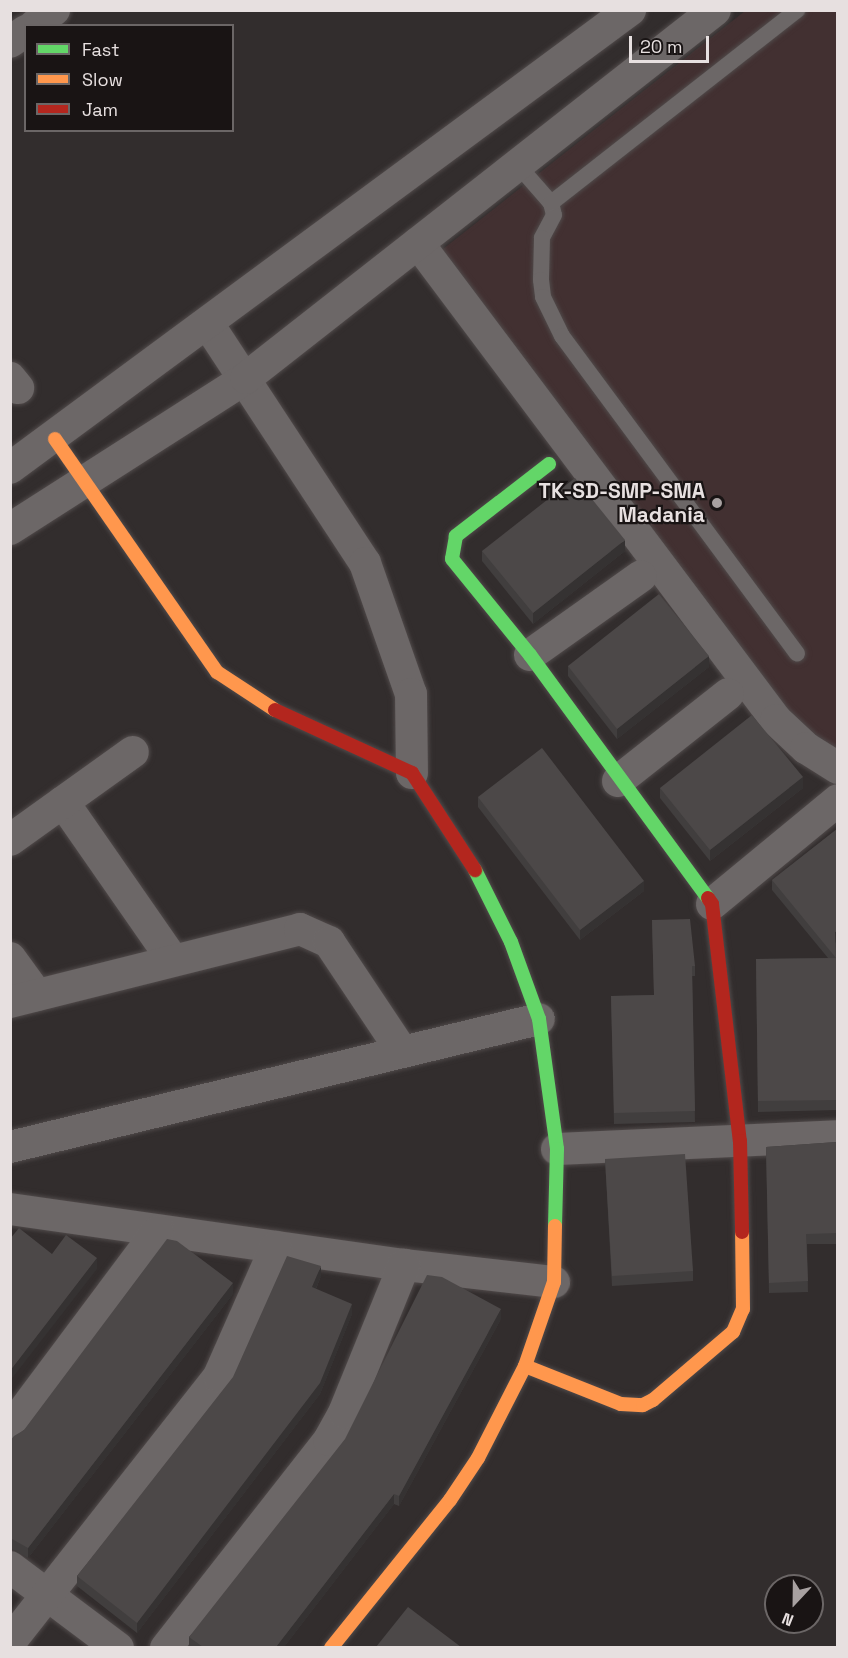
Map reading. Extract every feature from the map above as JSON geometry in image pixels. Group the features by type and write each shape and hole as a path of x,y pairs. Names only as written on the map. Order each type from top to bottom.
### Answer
{"street":[{"path":"36,24 54,10"},
{"path":"10,468 55,439 630,10"},
{"path":"10,529 246,378 715,10"},
{"path":"10,42 24,33"},
{"path":"418,243 776,720 806,748 837,768"},
{"path":"208,324 246,378 365,563 411,694 412,773"},
{"path":"55,439 217,672 259,703 412,773 478,874 511,942 539,1019 556,1149 554,1282 525,1366 502,1416 450,1500 331,1647"},
{"path":"525,1366 621,1404 643,1405 653,1400 733,1332 743,1309 740,1141 712,904 618,781 530,656 452,559 451,548 456,536 549,464"},
{"path":"530,656 641,576"},
{"path":"618,781 728,694"},
{"path":"10,840 133,752"},
{"path":"712,904 837,800"},
{"path":"63,802 172,959"},
{"path":"10,958 24,999 286,929 310,930 329,942 401,1050"},
{"path":"10,1147 401,1050 539,1019"},
{"path":"556,1149 837,1137"},
{"path":"10,1209 404,1265 554,1282"},
{"path":"10,1429 158,1231"},
{"path":"10,1642 219,1376 276,1247"},
{"path":"166,1647 329,1440 344,1413 404,1265"},
{"path":"10,1567 118,1647"}],"lane":[{"path":"550,203 797,10"},
{"path":"516,164 550,203 554,215 542,238 541,280 550,315 797,654"}],"shaded area":[{"name":"TK-SD-SMP-SMA Madania","path":"745,11 837,11 837,779 772,738 419,268"}],"building":[{"path":"575,478 625,540 533,613 482,551"},
{"path":"659,594 709,656 617,729 568,666"},
{"path":"752,715 803,777 710,850 660,788"},
{"path":"542,748 644,881 580,930 478,797"},
{"path":"837,829 837,931 835,932 836,958 772,880"},
{"path":"690,919 695,966 692,966 695,1111 614,1113 611,996 654,995 652,920"},
{"path":"836,958 837,1100 758,1101 756,959"},
{"path":"837,1142 837,1233 806,1234 808,1281 769,1283 766,1147"},
{"path":"685,1154 693,1271 612,1276 605,1159"},
{"path":"19,1228 52,1254 66,1235 97,1258 10,1371 10,1239"},
{"path":"167,1239 177,1241 233,1283 28,1548 10,1539 10,1441 24,1430"},
{"path":"287,1256 321,1266 312,1287 352,1304 320,1383 137,1623 77,1576 233,1377"},
{"path":"427,1275 442,1277 501,1309 399,1496 394,1494 276,1647 203,1647 189,1637 345,1439"},
{"path":"408,1607 461,1647 376,1647"}],"traffic: fast":[{"path":"549,464 456,536 452,559 530,655 708,898"},
{"path":"475,870 511,942 539,1019 557,1149 555,1226"}],"traffic: slow":[{"path":"55,439 217,672 275,710"},
{"path":"331,1648 450,1500 478,1458 525,1366 554,1282 555,1226"},
{"path":"525,1366 621,1404 643,1405 653,1400 733,1332 743,1309 742,1232"}],"traffic: jam":[{"path":"275,710 412,773 475,870"},
{"path":"708,898 712,904 740,1141 742,1232"}],"place":[{"name":"TK-SD-SMP-SMA Madania","path":"717,503"}]}
